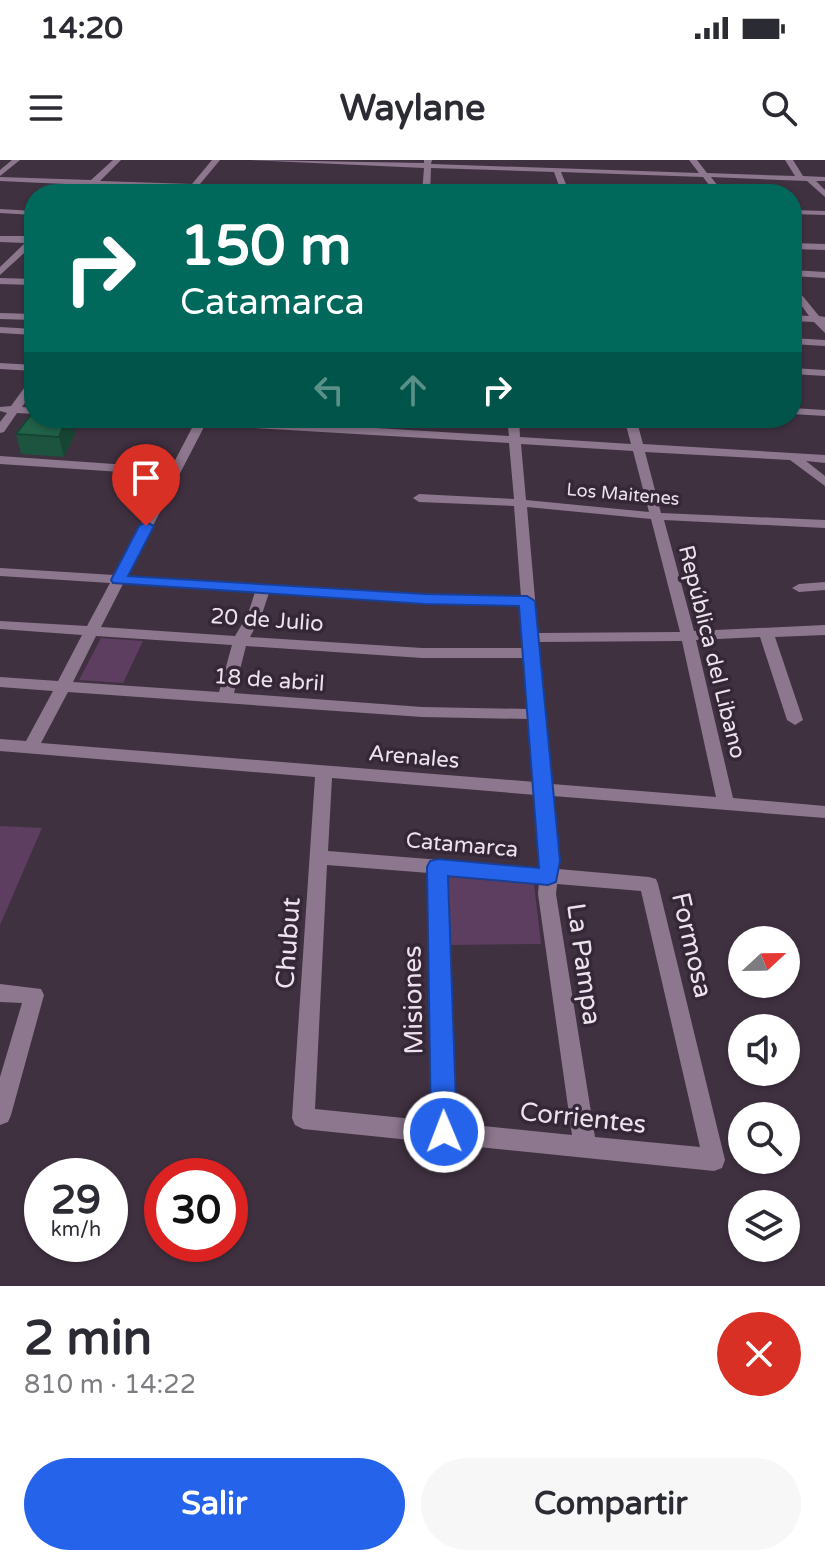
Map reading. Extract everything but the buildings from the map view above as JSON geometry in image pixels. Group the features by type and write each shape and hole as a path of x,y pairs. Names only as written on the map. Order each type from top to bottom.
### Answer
{"street":[{"path":"0,176 16,160"},
{"path":"94,182 117,160"},
{"path":"196,184 216,160"},
{"path":"254,160 522,165 557,171 825,179"},
{"path":"693,160 712,184"},
{"path":"789,160 825,195"},
{"path":"335,173 341,162"},
{"path":"427,184 428,163"},
{"path":"557,171 562,184"},
{"path":"0,176 136,184"},
{"path":"0,211 24,212"},
{"path":"802,212 825,213"},
{"path":"0,239 24,240"},
{"path":"802,246 825,247"},
{"path":"0,272 24,249"},
{"path":"802,274 825,275"},
{"path":"0,281 24,282"},
{"path":"802,297 821,319 825,330"},
{"path":"0,316 24,317"},
{"path":"0,330 24,331"},
{"path":"802,342 825,343"},
{"path":"0,366 24,367"},
{"path":"802,372 825,373"},
{"path":"0,430 6,410 24,392"},
{"path":"802,412 825,413"},
{"path":"31,747 197,428"},
{"path":"336,428 825,459"},
{"path":"410,428 410,433"},
{"name":"La Pampa","path":"514,428 550,861 547,894 585,1146"},
{"name":"República del Libano","path":"632,428 688,636 726,804"},
{"path":"793,457 825,482"},
{"path":"0,460 174,472"},
{"name":"Los Maitenes","path":"419,498 520,503 654,516 825,524"},
{"path":"0,572 425,599 527,601"},
{"path":"799,588 825,586"},
{"path":"225,699 240,641 255,614 263,589"},
{"name":"20 de Julio","path":"0,625 422,653 825,630"},
{"path":"766,633 795,720"},
{"name":"18 de abril","path":"0,682 422,712 536,714"},
{"name":"Arenales","path":"0,745 825,812"},
{"name":"Chubut","path":"303,1118 324,772"},
{"name":"Catamarca","path":"320,857 649,884"},
{"name":"Misiones","path":"438,867 444,1132"},
{"name":"Formosa","path":"649,884 714,1160"},
{"path":"0,993 34,995 0,1115"},
{"name":"Corrientes","path":"303,1118 714,1160"}],"shaded area":[{"path":"101,638 143,641 123,683 79,680"},
{"path":"0,826 42,828 0,925"},
{"path":"448,877 534,884 541,944 449,945"}],"route":[{"path":"146,526 118,580 425,599 527,601 550,861 548,877 438,867 444,1132"}]}
